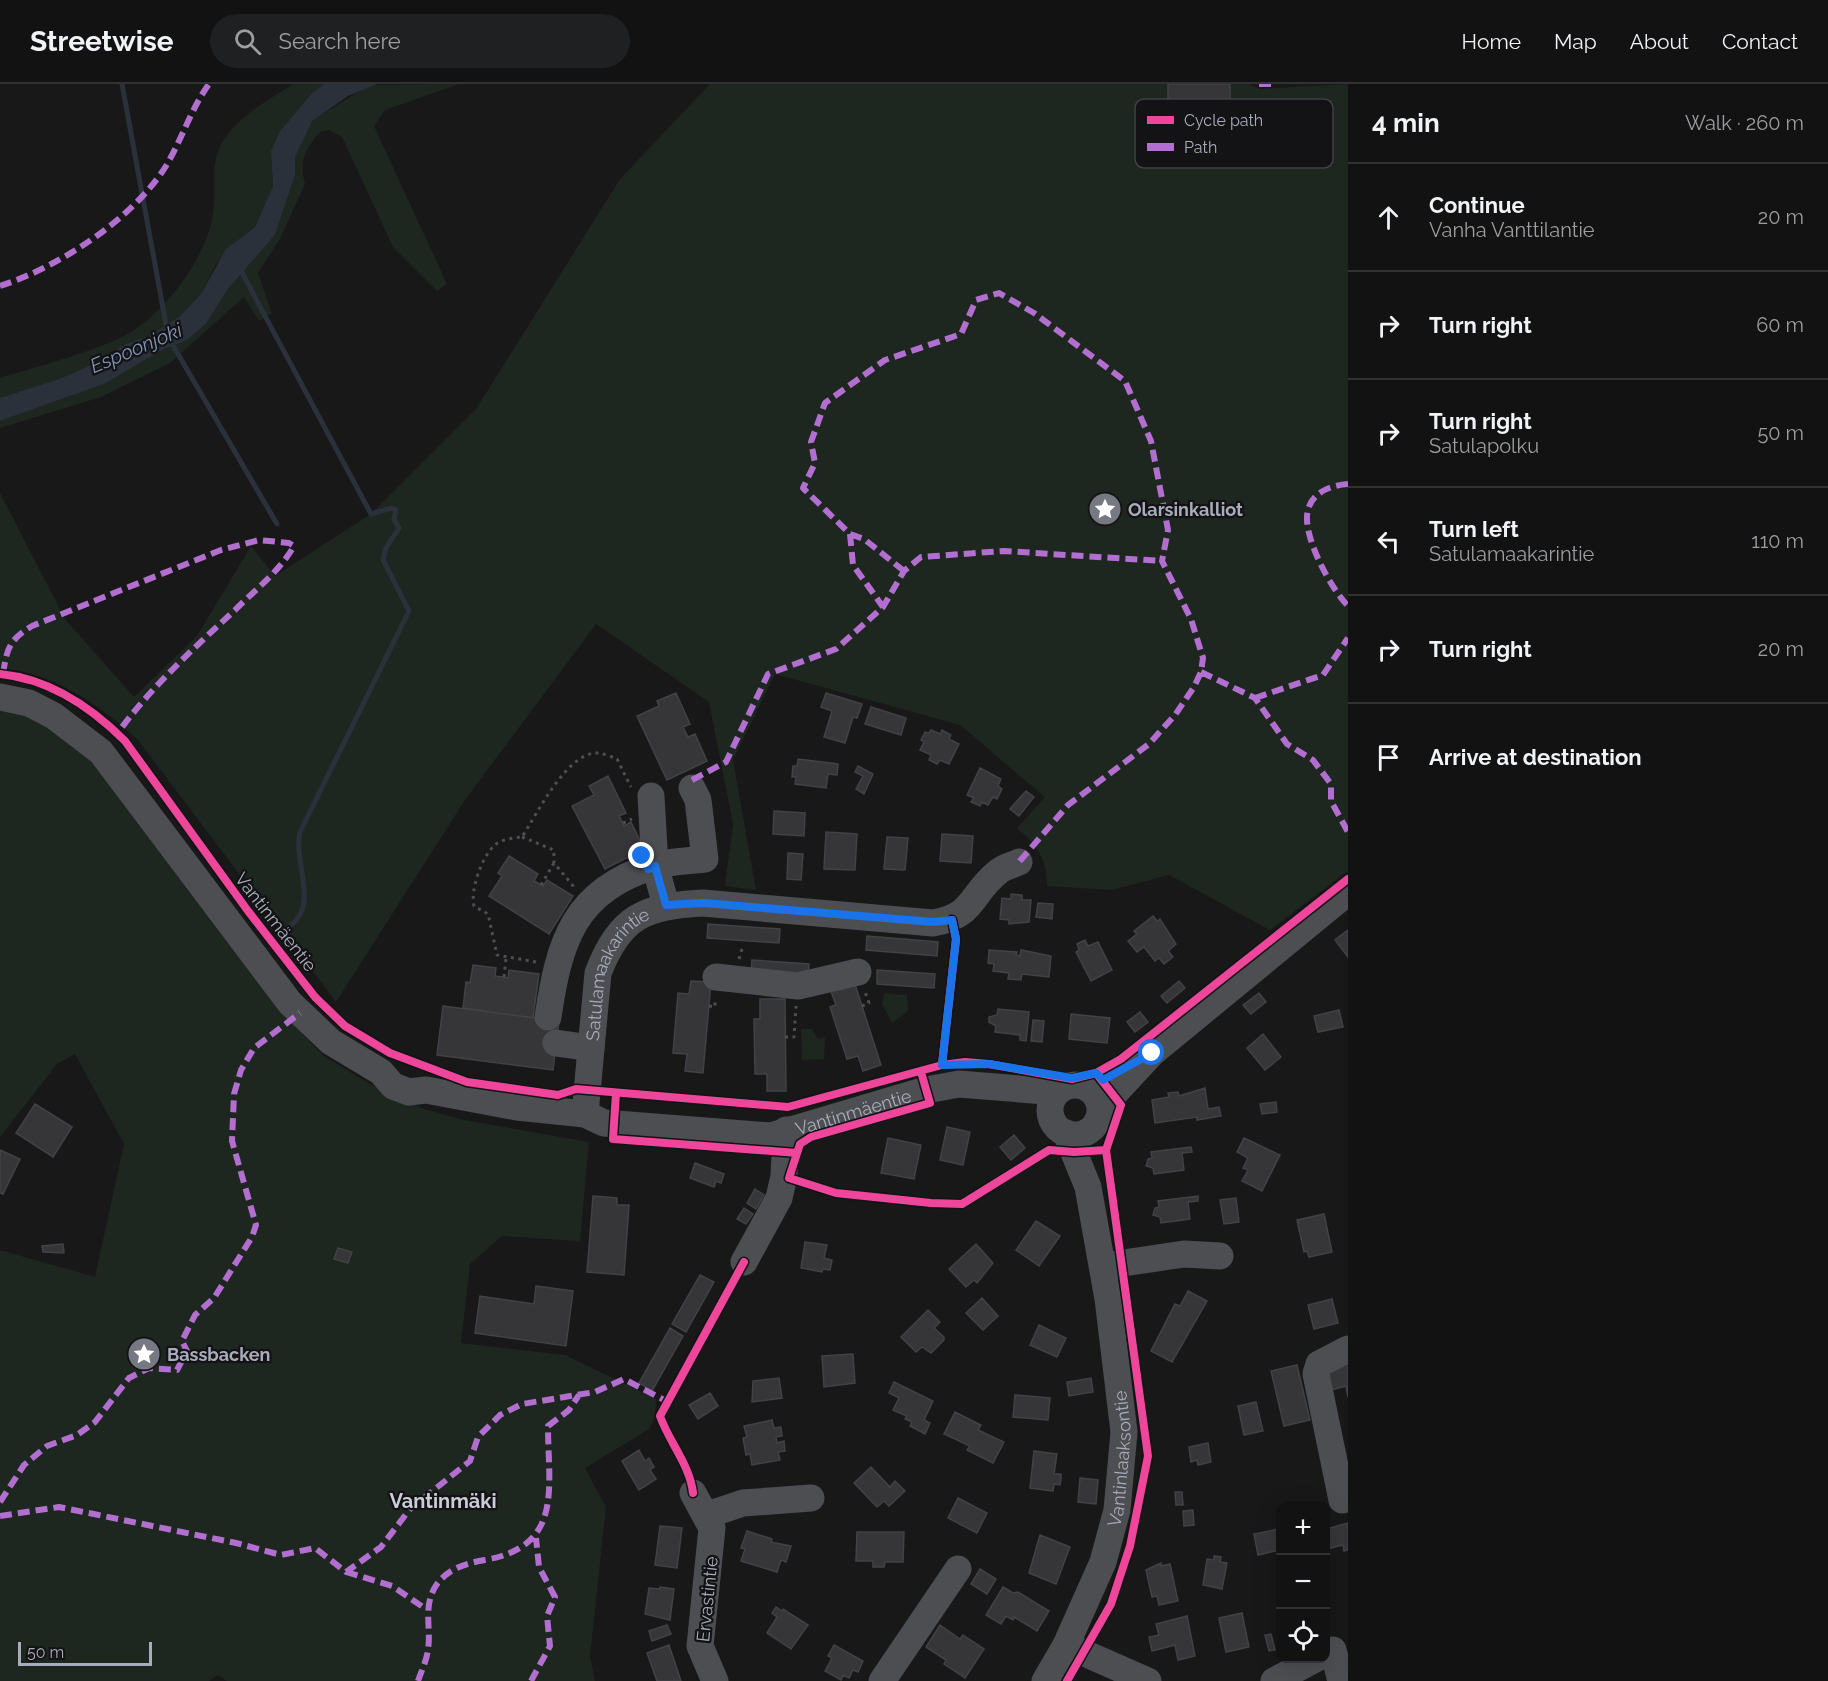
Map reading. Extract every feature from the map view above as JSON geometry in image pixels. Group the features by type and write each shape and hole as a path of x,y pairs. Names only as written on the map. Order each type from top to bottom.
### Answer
{"street":[{"name":"Vantinmäentie","path":"0,697 29,704 54,716 101,752 290,1003 331,1042 381,1072 393,1086 409,1092 426,1090 517,1107 585,1114 605,1109 771,1122 786,1130 926,1090 959,1084 990,1086 1073,1116 1070,1085 1084,1086 1103,1080 1152,1053"},
{"path":"548,1017 563,942 589,904 611,885 655,866 705,859 698,800 692,788"},
{"path":"642,793 655,866 666,905"},
{"name":"Satulamaakarintie","path":"585,1114 598,972 606,952 617,935 635,917 666,905 703,903 933,922 952,920 967,909 998,871 1019,862"},
{"path":"1073,1116 1114,1094 1152,1053 1348,892"},
{"path":"716,977 798,986 858,972"},
{"path":"556,1043 591,1047"},
{"name":"Vantinlaaksontie","path":"1045,1681 1066,1645 1103,1562 1121,1487 1124,1432 1103,1266 1088,1187 1092,1150 1073,1116"},
{"path":"744,1262 779,1198 786,1130"},
{"path":"1103,1266 1184,1254 1220,1257"},
{"path":"1342,1500 1316,1374 1319,1364 1348,1349"},
{"name":"Ervastintie","path":"715,1681 700,1646 713,1538 700,1504 811,1498"},
{"path":"882,1681 958,1569"},
{"path":"1066,1645 1148,1681"},
{"path":"1330,1662 1341,1681"},
{"path":"1274,1681 1308,1663"}],"path":[{"path":"522,837 571,763 588,754 600,753 617,759 642,793"},
{"path":"541,885 554,863 554,850 522,837 510,838 494,846 475,880 472,898 474,906 488,914 497,955 557,966"},
{"path":"554,863 589,904"},
{"path":"504,977 507,957"},
{"path":"785,1037 794,1037 798,986"}],"shaded area":[{"path":"293,84 324,84 312,93 280,131 271,151 273,186 255,227 234,243 215,266 201,294 180,316 151,335 126,344 89,366 59,379 0,398 0,378 109,343 137,328 163,306 196,261 210,229 214,204 216,158 223,141 245,116"},
{"path":"459,84 385,110 374,126 447,284 437,291 393,247 342,137 329,130 320,132 310,144 303,161 305,184 280,239 258,273 272,313 259,321 244,297 170,363 101,397 0,428 0,421 104,384 162,350 187,340 206,324 228,289 275,235 295,175 295,158 312,120 370,85"},
{"path":"710,84 1249,84 1259,89 1348,84 1348,871 1270,930 1169,875 1112,890 1047,886 1047,876 1040,853 1017,828 1045,797 960,725 775,674 733,760 756,890 725,886 733,824 709,702 596,624 465,800 336,1002 138,740 92,703 75,693 39,676 0,668 0,493 65,619 134,697 197,636 251,546 275,576 371,514 476,409 620,179"},
{"path":"0,708 40,719 97,758 282,1013 324,1056 368,1083 424,1109 464,1120 589,1142 580,1241 502,1236 470,1264 461,1343 565,1355 656,1399 655,1417 649,1429 585,1468 606,1507 590,1656 595,1681 227,1681 218,1675 209,1681 0,1681 0,1250 95,1277 124,1144 75,1054 57,1064 0,1137"},
{"path":"884,993 907,995 908,1011 892,1023 882,1004"},
{"path":"801,1029 812,1029 818,1039 825,1037 824,1059 802,1060"}],"water":[{"name":"Espoonjoki","path":"324,84 377,84 348,96 312,121 295,158 295,175 275,235 228,289 206,324 187,340 162,350 104,384 0,421 0,398 59,379 89,366 126,344 151,335 180,316 201,294 226,249 255,227 273,186 271,151 280,131 312,93"}],"building":[{"path":"1168,84 1230,84 1230,99 1168,99"},
{"path":"676,693 690,724 683,727 688,737 695,734 707,761 667,780 637,716 659,706 657,701"},
{"path":"826,693 862,704 857,718 853,717 845,743 824,737 832,711 821,707"},
{"path":"871,707 906,718 901,735 865,724"},
{"path":"931,730 940,734 942,730 951,735 949,739 959,744 949,764 940,760 937,764 929,760 931,755 920,750 925,732 929,733"},
{"path":"798,759 838,764 837,775 828,774 826,788 795,784 796,777 792,777 793,766 797,766"},
{"path":"858,766 873,774 864,794 856,789 863,776 855,772"},
{"path":"980,768 1001,779 998,786 1002,789 997,799 993,797 988,805 982,802 980,806 971,802 974,798 967,795"},
{"path":"608,776 626,813 619,816 624,826 631,822 644,849 605,869 572,806 594,795 589,786"},
{"path":"1026,791 1034,797 1019,816 1010,809"},
{"path":"774,811 805,813 804,836 773,834"},
{"path":"826,832 857,834 855,870 824,869"},
{"path":"942,834 973,836 971,863 940,861"},
{"path":"887,837 908,838 905,870 884,869"},
{"path":"788,853 803,854 801,880 787,879"},
{"path":"509,856 538,874 534,881 543,886 547,880 573,896 549,934 489,896 502,876 498,873"},
{"path":"1011,894 1022,895 1022,900 1031,900 1029,922 1009,924 1009,920 1000,919 1002,898 1011,899"},
{"path":"1038,903 1053,904 1052,919 1036,917"},
{"path":"1153,916 1157,921 1160,919 1176,944 1168,951 1173,957 1164,964 1159,958 1155,961 1144,947 1137,952 1128,941 1137,934 1134,931"},
{"path":"708,924 780,929 779,943 707,938"},
{"path":"1348,930 1348,957 1335,940"},
{"path":"867,936 938,942 937,956 866,950"},
{"path":"1085,940 1088,946 1098,942 1112,970 1091,981 1076,952 1079,950 1077,944"},
{"path":"989,950 1017,952 1016,955 1020,956 1021,950 1051,956 1049,977 1022,974 1021,980 1008,979 1009,973 993,971 994,964 988,963"},
{"path":"752,960 809,964 808,979 751,974"},
{"path":"473,965 496,968 495,976 508,978 509,970 539,974 533,1018 463,1008 466,982 470,983"},
{"path":"877,970 935,974 934,988 877,984"},
{"path":"853,978 881,1065 863,1071 858,1056 847,1059 830,1007 836,1005 829,986"},
{"path":"691,981 711,982 703,1073 685,1071 687,1054 673,1053 678,993 689,994"},
{"path":"1179,981 1185,988 1167,1003 1161,996"},
{"path":"1259,993 1266,1002 1251,1014 1243,1005"},
{"path":"760,999 785,999 786,1091 767,1091 767,1074 755,1074 754,1019 760,1019"},
{"path":"443,1006 559,1021 553,1070 437,1055"},
{"path":"998,1009 1029,1012 1026,1041 1020,1040 1020,1035 995,1032 996,1026 989,1022 989,1017 997,1015"},
{"path":"1339,1010 1343,1027 1318,1032 1314,1016"},
{"path":"1140,1012 1148,1022 1135,1032 1127,1022"},
{"path":"1071,1014 1110,1018 1107,1043 1069,1039"},
{"path":"1033,1020 1044,1021 1042,1042 1031,1041"},
{"path":"1263,1034 1281,1057 1265,1070 1247,1048"},
{"path":"1205,1088 1208,1109 1219,1107 1221,1116 1155,1123 1152,1100 1169,1097 1168,1093 1178,1092 1179,1096"},
{"path":"1276,1102 1277,1112 1262,1114 1260,1104"},
{"path":"35,1104 72,1127 53,1157 16,1133"},
{"path":"947,1127 970,1132 963,1165 940,1160"},
{"path":"1014,1135 1025,1148 1011,1160 1000,1147"},
{"path":"888,1138 921,1145 914,1179 881,1173"},
{"path":"1244,1138 1280,1155 1262,1191 1242,1181 1248,1170 1243,1168 1248,1158 1237,1152"},
{"path":"1191,1147 1192,1152 1182,1153 1184,1170 1154,1174 1153,1168 1146,1166 1148,1159 1152,1158 1151,1152"},
{"path":"0,1150 20,1159 3,1194 0,1193"},
{"path":"695,1163 724,1174 721,1183 716,1181 714,1187 690,1178"},
{"path":"755,1189 764,1195 756,1209 747,1203"},
{"path":"593,1196 617,1198 617,1205 629,1205 624,1275 587,1272"},
{"path":"1198,1196 1198,1201 1188,1202 1190,1219 1161,1223 1160,1217 1153,1215 1155,1208 1159,1207 1158,1201"},
{"path":"1236,1198 1239,1222 1224,1224 1220,1200"},
{"path":"744,1208 753,1214 746,1224 737,1219"},
{"path":"1324,1214 1332,1252 1309,1257 1307,1251 1304,1252 1297,1220"},
{"path":"1036,1221 1060,1236 1039,1266 1016,1250"},
{"path":"805,1242 827,1245 824,1258 832,1260 830,1270 823,1269 822,1272 801,1268"},
{"path":"63,1244 64,1253 43,1252 42,1246"},
{"path":"976,1244 993,1263 977,1283 974,1280 966,1287 949,1269"},
{"path":"338,1248 352,1252 348,1263 334,1259"},
{"path":"700,1275 714,1282 686,1332 672,1324"},
{"path":"536,1286 573,1291 566,1346 475,1333 480,1296 534,1304"},
{"path":"1188,1291 1207,1301 1172,1362 1151,1351 1175,1304 1180,1306"},
{"path":"982,1298 998,1316 983,1330 966,1313"},
{"path":"1332,1299 1338,1323 1314,1329 1308,1305"},
{"path":"928,1310 940,1322 934,1328 944,1337 944,1340 931,1353 922,1347 916,1352 901,1337"},
{"path":"1039,1325 1066,1338 1057,1357 1030,1345"},
{"path":"670,1328 683,1336 652,1391 639,1383"},
{"path":"853,1354 855,1383 824,1387 822,1356"},
{"path":"1348,1360 1348,1397 1346,1386 1331,1390 1326,1365"},
{"path":"1297,1365 1310,1420 1284,1426 1271,1371"},
{"path":"779,1378 782,1398 752,1402 753,1381"},
{"path":"1091,1378 1093,1392 1069,1396 1067,1382"},
{"path":"894,1382 933,1401 924,1420 930,1423 925,1434 910,1426 912,1422 905,1419 907,1416 893,1410 899,1398 889,1393"},
{"path":"710,1393 718,1406 698,1419 689,1405"},
{"path":"1015,1395 1050,1398 1048,1420 1013,1417"},
{"path":"1256,1402 1263,1431 1244,1435 1238,1406"},
{"path":"955,1412 981,1425 978,1430 1004,1442 993,1463 967,1450 970,1446 944,1434"},
{"path":"772,1420 774,1428 781,1427 782,1436 776,1437 777,1443 784,1441 785,1451 778,1452 780,1460 752,1465 750,1454 746,1455 743,1438 747,1437 744,1426"},
{"path":"1208,1443 1211,1462 1198,1465 1197,1460 1191,1462 1189,1447"},
{"path":"639,1450 645,1461 649,1458 654,1467 650,1470 656,1479 639,1490 622,1461"},
{"path":"1034,1451 1057,1454 1054,1474 1061,1474 1061,1479 1060,1485 1054,1484 1053,1491 1030,1488"},
{"path":"871,1467 890,1487 895,1481 905,1491 889,1506 884,1501 877,1507 854,1483"},
{"path":"1080,1478 1098,1480 1096,1504 1078,1502"},
{"path":"1175,1492 1182,1492 1183,1505 1176,1505"},
{"path":"958,1498 987,1513 977,1533 948,1518"},
{"path":"1193,1510 1194,1525 1184,1526 1183,1511"},
{"path":"1348,1523 1348,1550 1344,1551 1343,1545 1330,1548 1330,1528"},
{"path":"660,1526 682,1528 677,1568 655,1565"},
{"path":"1276,1530 1276,1551 1258,1555 1254,1534"},
{"path":"747,1531 772,1539 771,1542 791,1546 786,1562 781,1560 777,1572 741,1561 745,1549 741,1548"},
{"path":"857,1532 904,1532 903,1562 885,1562 884,1567 873,1567 873,1561 856,1561"},
{"path":"1040,1535 1070,1547 1056,1584 1029,1573"},
{"path":"1214,1556 1221,1557 1220,1562 1227,1563 1222,1589 1203,1585 1207,1559 1214,1560"},
{"path":"1161,1563 1161,1566 1170,1564 1178,1601 1159,1605 1157,1596 1152,1597 1146,1570"},
{"path":"980,1569 996,1579 987,1594 971,1584"},
{"path":"660,1587 674,1589 670,1620 645,1614 649,1588 660,1589"},
{"path":"1003,1587 1013,1593 1018,1592 1049,1611 1037,1631 1014,1617 1013,1620 1006,1616 1001,1624 986,1615"},
{"path":"776,1607 808,1625 791,1649 767,1633 777,1617 772,1613"},
{"path":"1242,1613 1249,1647 1226,1652 1219,1618"},
{"path":"1187,1616 1195,1656 1178,1660 1175,1645 1152,1651 1149,1637 1159,1635 1156,1624"},
{"path":"667,1625 671,1634 652,1641 649,1631"},
{"path":"940,1625 960,1639 963,1635 984,1649 965,1678 944,1664 946,1660 926,1647"},
{"path":"1271,1634 1275,1650 1269,1651 1265,1635"},
{"path":"669,1645 681,1681 657,1681 647,1653"},
{"path":"834,1645 863,1661 858,1672 853,1670 849,1678 843,1675 841,1680 825,1671 832,1658 828,1656"}],"waterway":[{"name":"Espoonjoki","path":"122,84 167,330"},
{"path":"240,269 371,514 392,508 396,510 394,519 399,528 386,548 383,560 409,611 300,832 303,906 299,916 291,925"},
{"name":"Espoonjoki","path":"171,342 277,524"}],"marked path":[{"path":"0,286 23,278 70,254 115,222 134,204 152,186 166,166 209,84"},
{"path":"1259,84 1276,84"},
{"path":"904,571 864,539 850,534 803,488 815,463 811,442 825,403 885,360 961,334 976,300 999,293 1034,313 1125,381 1151,441 1168,530 1162,561 1191,619 1203,658 1201,672 1194,687 1175,715 1149,744 1068,805 1019,862"},
{"path":"1348,484 1329,488 1318,494 1310,504 1307,520 1319,561 1348,606"},
{"path":"850,534 853,565 883,607"},
{"path":"3,674 10,646 18,636 32,626 221,550 259,540 289,543 294,546 267,580 158,685 117,734"},
{"path":"692,780 726,762 768,674 836,649 883,607 904,571 921,557 1004,551 1162,561"},
{"path":"1255,698 1323,675 1348,638"},
{"path":"1201,672 1255,698 1287,744 1313,760 1331,784 1331,801 1348,832"},
{"path":"0,1502 24,1465 47,1446 77,1435 95,1422 129,1378 149,1368 177,1370 187,1351 182,1341 195,1315 214,1298 252,1237 256,1225 232,1141 234,1094 241,1070 254,1048 300,1013"},
{"path":"0,1516 59,1507 236,1543 281,1555 315,1548 346,1572 381,1547 410,1509 470,1461 478,1437 500,1415 522,1404 595,1392 624,1379 666,1401"},
{"path":"418,1681 428,1646 428,1610 437,1584 459,1567 510,1553 528,1542 540,1528 549,1492 548,1426 569,1410 579,1395"},
{"path":"531,1681 550,1646 547,1616 555,1597 539,1567 536,1538"},
{"path":"346,1572 392,1586 426,1609"}],"cycle path":[{"path":"0,674 53,688 84,706 125,741 248,911 315,997 345,1026 390,1053 467,1082 558,1095 576,1089 788,1107 942,1065 965,1062 1072,1079 1096,1073 1121,1105 1106,1150 1148,1456 1130,1546 1111,1604 1067,1681"},
{"path":"1096,1073 1121,1059 1348,879"},
{"path":"942,1065 956,939 952,920"},
{"path":"921,1072 930,1103 811,1137 800,1144 789,1178 836,1193 962,1204 1049,1150 1074,1152 1106,1150"},
{"path":"616,1093 613,1139 797,1153"},
{"path":"693,1493 684,1463 660,1416 744,1262"}],"place":[{"name":"Olarsinkalliot","path":"1105,509"},
{"name":"Bassbacken","path":"144,1354"}],"district":[{"name":"Vantinmäki","path":"443,1501"}],"route":[{"path":"642,856 648,869 655,866 665,894 666,905 703,903 854,917 933,922 952,920 956,939 942,1065 966,1062 989,1064 1045,1076 1072,1078 1096,1073 1103,1080 1152,1053"}]}
